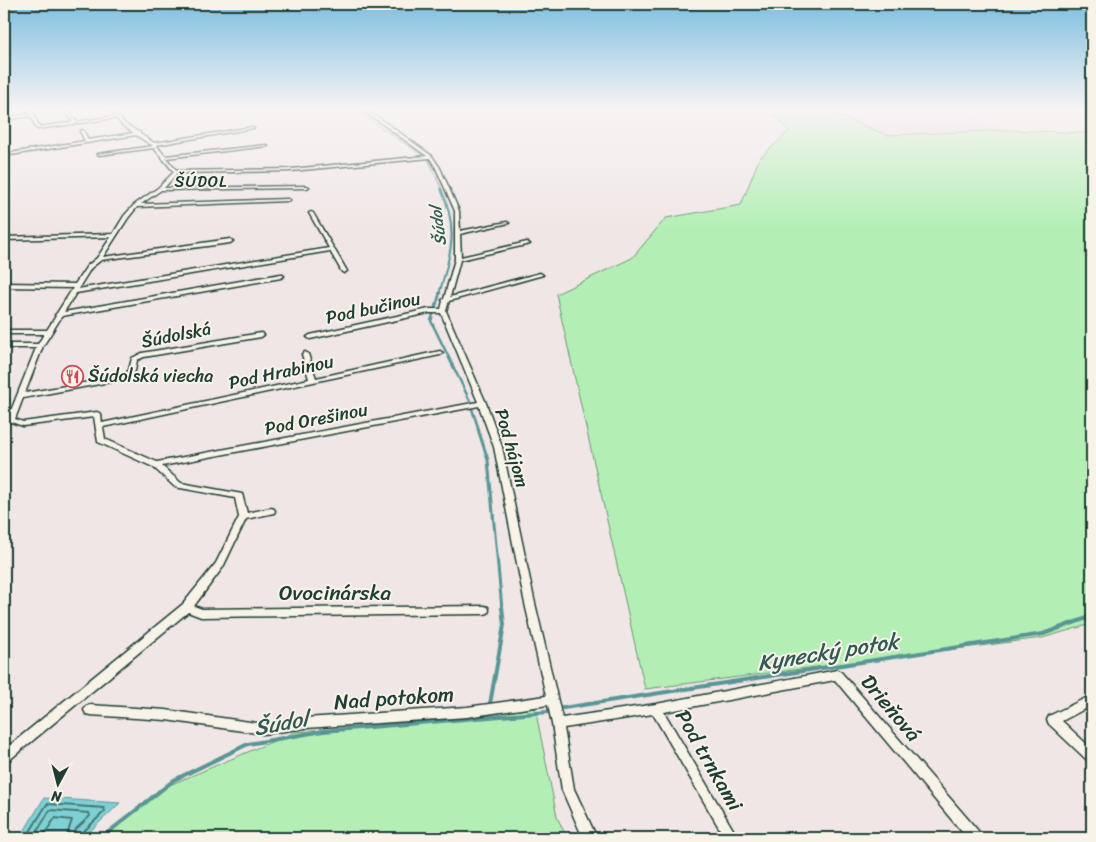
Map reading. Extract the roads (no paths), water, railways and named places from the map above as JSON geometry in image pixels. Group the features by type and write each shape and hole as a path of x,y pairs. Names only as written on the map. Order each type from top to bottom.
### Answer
{"street":[{"path":"4,155 40,149"},
{"path":"99,154 128,149"},
{"path":"157,149 176,172"},
{"path":"163,157 235,149"},
{"path":"417,149 438,168 457,210 459,233 458,259 440,311"},
{"path":"4,757 187,607 220,565 243,517 239,496 178,485 156,465 101,440 97,414 23,424 7,420 21,396 40,346 90,266 99,259 136,206 160,189 176,172 292,170 428,158"},
{"path":"160,189 307,187"},
{"path":"136,206 288,200"},
{"path":"311,213 344,271"},
{"path":"459,233 507,223"},
{"path":"4,238 114,235"},
{"path":"99,259 230,241"},
{"path":"458,259 527,244"},
{"path":"4,285 75,289 332,249"},
{"path":"58,315 281,276"},
{"path":"445,300 540,276"},
{"name":"Pod bučinou","path":"310,337 430,311 440,311"},
{"name":"Pod hájom","path":"440,311 482,403 498,447 551,700 558,724 568,790 590,838"},
{"path":"4,332 48,332"},
{"name":"Šúdolská","path":"21,396 125,378 132,372 134,359 142,354 261,335"},
{"path":"4,346 40,346"},
{"name":"Pod Hrabinou","path":"99,426 440,352"},
{"path":"305,354 313,380"},
{"name":"Pod Orešinou","path":"156,465 482,403"},
{"path":"243,517 271,511"},
{"name":"Ovocinárska","path":"187,607 201,612 484,610"},
{"name":"Drieňová","path":"656,709 837,675 975,838"},
{"name":"Nad potokom","path":"90,710 166,715 263,729 306,723 467,712 551,700"},
{"path":"1092,700 1053,720 1092,757"},
{"name":"Pod trnkami","path":"558,724 656,709 732,838"}],"water":[{"path":"44,798 120,803 83,838 20,838"}],"waterway":[{"name":"Šúdol","path":"414,149 428,159 442,190"},
{"name":"Šúdol","path":"439,294 447,267 451,242 450,216 441,189"},
{"name":"Šúdol","path":"440,293 431,321 470,401"},
{"name":"Šúdol","path":"472,409 479,430"},
{"name":"Šúdol","path":"478,429 488,460 502,609"},
{"name":"Šúdol","path":"490,704 504,625 502,607"},
{"name":"Kynecký potok","path":"563,708 1043,634 1087,618 1092,612"},
{"name":"Šúdol","path":"101,838 174,780 248,744 323,731 548,712"}],"place":[{"name":"Šúdolská viecha","path":"72,376"}],"district":[{"name":"ŠÚDOL","path":"201,181"}]}
